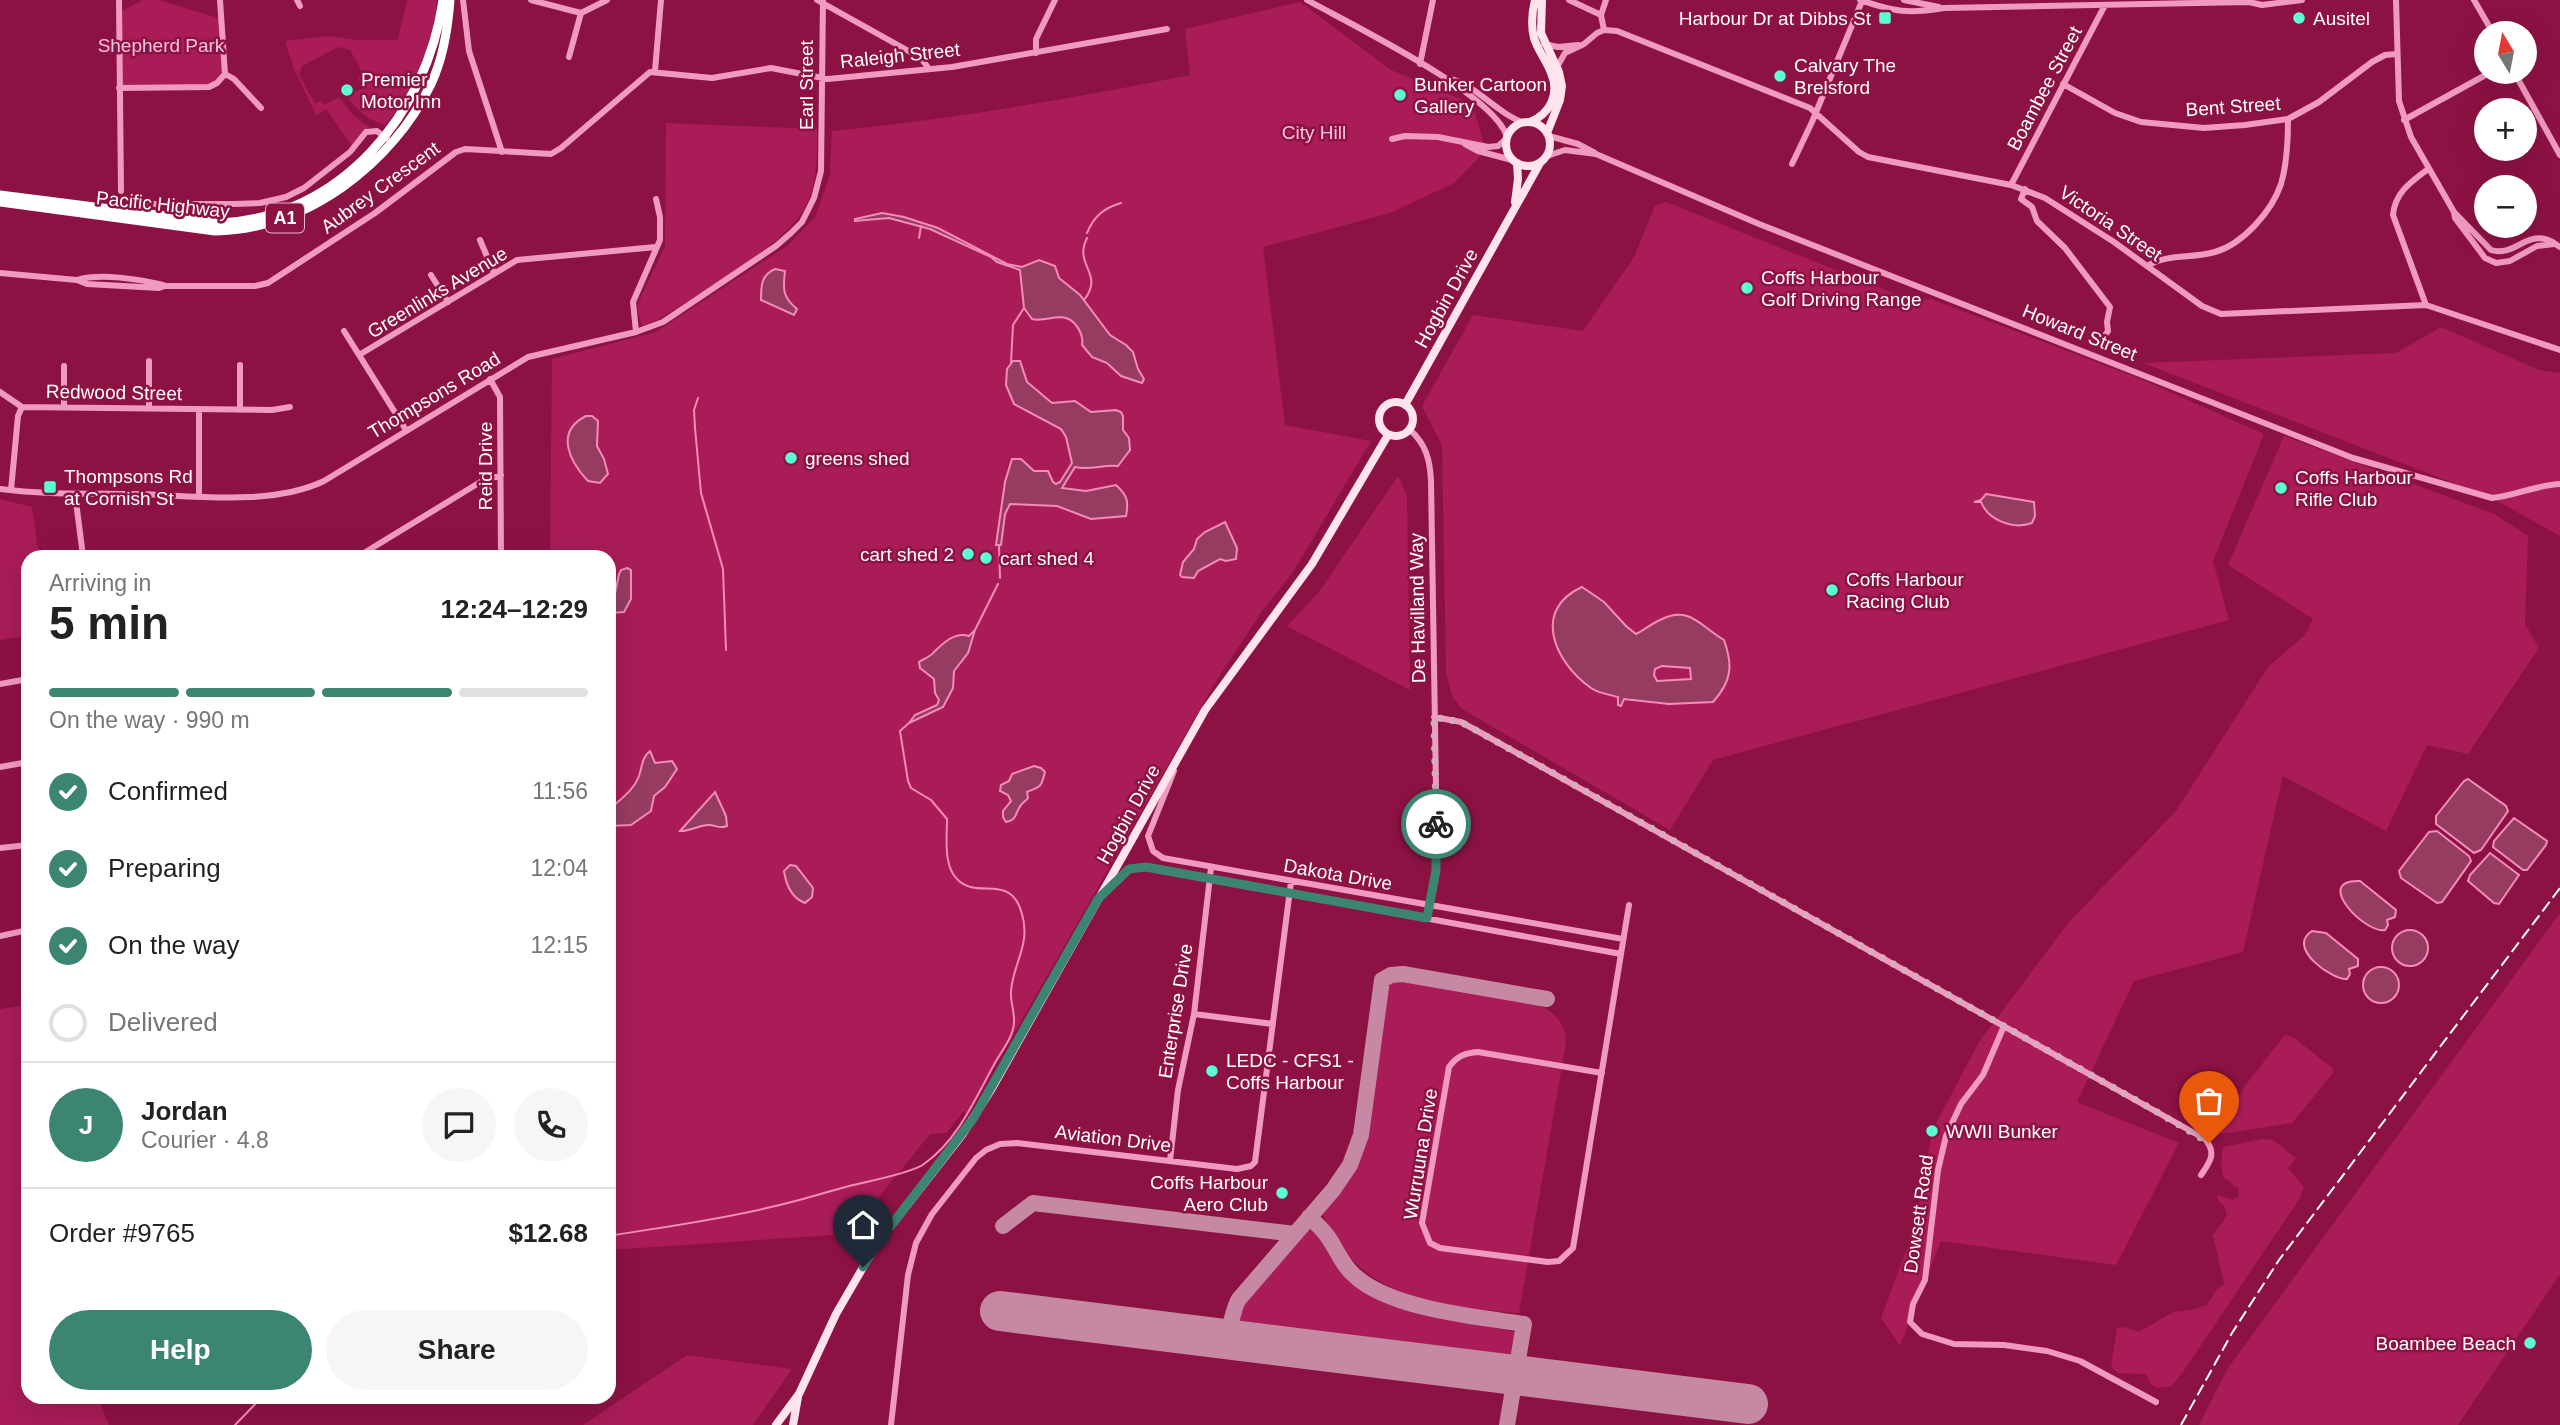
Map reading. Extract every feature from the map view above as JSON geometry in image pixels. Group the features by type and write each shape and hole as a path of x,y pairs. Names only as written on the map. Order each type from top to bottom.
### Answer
{"highway":[{"name":"Pacific Highway","path":"0,195 200,222 230,223 251,220 290,208 323,190 388,140 430,60 443,0"},
{"name":"Pacific Highway","path":"0,202 195,229 232,230 280,220 320,201 372,163 432,82 442,50 450,0"}],"main road":[{"path":"1527,122 1542,128 1550,143 1543,159 1528,166 1514,162 1506,147 1507,138 1514,127 1544,115 1554,94 1551,73 1534,38 1532,24 1535,0"},
{"path":"1542,0 1540,24 1544,44 1557,66 1562,94 1548,135"},
{"name":"Hogbin Drive","path":"1405,405 1543,159"},
{"name":"Hogbin Drive","path":"1514,162 1518,179 1515,207"},
{"path":"1392,402 1405,405 1413,416 1410,430 1397,437 1388,435 1379,424 1380,413 1392,402"},
{"name":"Hogbin Drive","path":"776,1425 799,1394 836,1314 876,1245 973,1119 1180,752 1223,683 1312,564 1388,435"},
{"name":"Hogbin Drive","path":"793,1425 799,1394"}],"street":[{"path":"119,0 121,191"},
{"path":"119,88 209,86 217,83 225,74 220,0"},
{"path":"463,0 469,51 502,152 551,154 642,76 655,71 661,0"},
{"path":"531,0 581,13 607,0"},
{"path":"1036,53 1036,39 1055,0"},
{"path":"1307,0 1446,78 1492,112 1503,125 1507,138 1493,147 1424,136 1392,139"},
{"path":"1420,64 1433,0"},
{"path":"1569,0 1601,15"},
{"path":"1557,66 1561,57 1604,30 1601,15 1606,0"},
{"path":"1792,164 1861,0 1892,11 1913,13 1944,8 2251,1 2262,5 2302,0"},
{"path":"1904,0 1944,8"},
{"path":"2396,0 2399,101 2404,120 2428,169 2454,212 2491,250 2497,252 2506,252 2536,239 2545,239 2557,245"},
{"path":"2474,0 2486,21"},
{"path":"821,1 921,58 929,69"},
{"name":"Earl Street","path":"821,1 821,171"},
{"name":"Boambee Street","path":"2011,185 2105,5"},
{"path":"569,57 581,13"},
{"name":"Raleigh Street","path":"655,71 712,78 771,68 821,78 952,67 1167,29"},
{"name":"Victoria Street","path":"1604,30 1617,31 1815,112 1868,157 2025,190 2078,217 2202,306 2221,314 2426,305 2560,350"},
{"path":"1544,44 1558,47 1584,44"},
{"name":"Bent Street","path":"2063,84 2115,113 2141,122 2204,128 2288,119 2319,102 2372,62 2385,55 2396,54"},
{"path":"225,74 234,79 261,108"},
{"path":"1446,78 1458,81 1483,96 1504,114 1527,122"},
{"path":"2404,120 2474,81"},
{"path":"2521,84 2560,155"},
{"path":"2147,266 2160,258 2213,253 2228,248 2250,229 2268,208 2280,184 2284,170 2288,119"},
{"path":"139,204 234,204 277,200 293,194 318,178 350,152 366,132 377,131 388,140"},
{"name":"Howard Street","path":"1548,135 1578,144 1759,224 2353,458 2492,498 2505,497 2535,487 2560,484"},
{"path":"1457,140 1478,151 1514,162"},
{"name":"Aubrey Crescent","path":"0,273 77,280 88,277 132,279 165,286 256,286 268,283 375,213 456,152 465,149 502,152"},
{"name":"Howard Street","path":"1543,159 1565,149 1597,154"},
{"path":"2426,305 2393,215 2394,201 2428,169"},
{"name":"Thompsons Road","path":"0,489 75,494 267,496 298,492 324,481 528,357 636,332 663,322 784,240 802,222 814,198 821,171"},
{"path":"2025,190 2021,199 2032,207 2037,220 2065,248 2110,307 2108,331 2103,338 2093,341"},
{"path":"636,332 633,302 660,240 660,217 656,200"},
{"path":"2454,212 2455,219 2485,258 2496,263 2510,261 2537,246 2557,245"},
{"path":"480,240 494,273"},
{"name":"Greenlinks Avenue","path":"359,355 517,260 656,247"},
{"path":"431,275 448,302"},
{"path":"344,331 406,430"},
{"path":"149,361 149,408"},
{"path":"240,365 240,410"},
{"path":"64,366 64,407"},
{"name":"Reid Drive","path":"490,379 500,397 501,550"},
{"path":"0,392 22,407"},
{"name":"Redwood Street","path":"11,490 18,416 22,407 272,410 290,407"},
{"path":"199,410 199,495"},
{"name":"De Havilland Way","path":"1410,430 1425,448 1431,472 1436,870 1427,918"},
{"path":"369,550 482,481 501,475"},
{"path":"75,494 82,550"},
{"path":"0,684 21,680"},
{"path":"1434,717 1461,722 1483,734 2205,1139 2210,1145 2211,1160 2201,1175"},
{"name":"Dakota Drive","path":"1180,752 1150,831 1149,842 1153,850 1163,858 1623,939"},
{"path":"0,767 21,763"},
{"path":"0,848 21,846"},
{"name":"Dakota Drive","path":"1098,899 1122,875 1137,866 1621,954"},
{"name":"Enterprise Drive","path":"1170,1161 1178,1090 1194,1014 1211,867"},
{"name":"Aviation Drive","path":"891,1425 908,1275 916,1243 932,1214 976,1158 986,1150 1000,1144 1017,1143 1237,1169 1251,1166 1255,1162 1291,882"},
{"name":"Wurruuna Drive","path":"1602,1073 1479,1052 1466,1053 1455,1059 1450,1067 1422,1223 1430,1243 1440,1248 1548,1262 1559,1261 1573,1248 1602,1073 1623,939 1629,905"},
{"path":"0,936 21,932"},
{"path":"1194,1014 1273,1024"},
{"name":"Dowsett Road","path":"2004,1026 1983,1075 1961,1104 1946,1136 1938,1170 1925,1280 1913,1304 1910,1322 1922,1334 1954,1344 2004,1345 2046,1351 2080,1361 2156,1402"}],"green space":[{"name":"Shepherd Park","path":"143,0 159,0 221,19 225,74 209,87 119,88 119,13"},
{"path":"407,0 437,0 433,35 420,73 385,125 363,114 347,95 364,88 358,78 364,75 350,50 338,47 302,66 299,75 315,103 321,101 324,105 339,97 353,115 369,127 352,146 326,109 316,115 294,69 285,41 328,36 357,40 398,40"},
{"name":"City Hill","path":"1300,2 1391,70 1472,104 1486,150 1454,183 1390,213 1263,247 1285,425 1371,441 1293,572 1262,611 1218,678 969,1112 965,1114 964,1111 946,1133 930,1134 849,1234 616,1250 616,550 550,550 552,359 656,332 787,246 815,217 830,175 832,131 1011,108 1190,75 1185,29"},
{"path":"666,123 817,129 816,170 809,200 793,224 778,239 715,284 657,320 642,326 637,309 639,301 665,246"},
{"name":"Coffs Harbour Racing Club","path":"1666,202 1903,297 1914,300 1931,299 2138,378 2264,434 2213,561 2229,620 1713,760 1670,830 1462,709 1452,696 1446,673 1442,445 1422,406 1473,315 1583,331 1634,257 1655,206"},
{"path":"2441,327 2539,370 2560,373 2560,536 2492,498 2143,363 2396,353"},
{"path":"2284,436 2494,514 2528,536 2525,624 2539,648 2468,754 2427,745 2386,831 2283,776 2243,952 2134,981 2077,1102 2179,1143 2116,1265 1941,1241 1900,1346 1881,1318 1915,1227 1932,1131 1979,1042 2069,922 2176,811 2268,667 2305,635 2313,619 2228,565"},
{"path":"1398,476 1407,496 1410,690 1287,626 1319,592"},
{"path":"0,499 32,507 38,550 21,550 21,637 0,640"},
{"path":"2560,913 2560,1274 2458,1425 2199,1425 2228,1368"},
{"path":"1394,982 1536,1004 1553,1014 1564,1029 1566,1043 1519,1313 1488,1311 1430,1301 1403,1293 1379,1281 1356,1264 1337,1241 1322,1212 1359,1161 1369,1133 1384,992 1386,987"},
{"path":"21,1006 21,1404 100,1404 109,1425 0,1425 0,1009"},
{"path":"2285,1035 2293,1037 2332,1068 2333,1073 2292,1123 2215,1135 2213,1131"},
{"path":"2262,1139 2273,1140 2296,1158 2288,1168 2304,1187 2300,1198 2171,1386 2157,1388 2151,1384 2146,1374 2118,1373 2111,1367 2117,1328 2124,1327 2139,1332 2173,1312 2207,1305 2217,1289 2224,1284 2213,1235 2227,1216 2218,1195 2233,1200 2238,1197 2239,1189 2223,1177 2223,1147"},
{"path":"1309,1224 1349,1278 1395,1305 1435,1317 1516,1332 1510,1362 1501,1366 1242,1333 1235,1322 1238,1306"},
{"path":"687,1355 792,1369 753,1425 583,1425"}],"shaded area":[{"path":"882,213 938,228 1007,264 1022,267 1039,260 1055,266 1059,278 1080,295 1110,335 1133,352 1144,379 1142,383 1121,376 1107,363 1092,357 1082,345 1082,337 1070,320 1062,317 1032,319 1024,308 1020,270 997,262 930,229 889,218 855,221"},
{"path":"775,269 785,271 785,292 797,309 794,315 761,300 764,278"},
{"path":"1013,361 1020,361 1027,382 1052,403 1075,401 1091,412 1121,412 1123,430 1129,438 1130,450 1118,466 1075,467 1062,488 1086,491 1116,485 1126,499 1126,516 1091,519 1057,506 1010,504 1005,514 1001,545 996,545 1005,482 1012,459 1021,459 1034,471 1048,471 1056,484 1072,463 1066,437 1061,429 1014,404 1006,385 1007,369"},
{"path":"586,416 592,416 598,421 597,446 608,474 600,483 588,481 576,465 568,447 570,430"},
{"path":"1986,494 2034,502 2035,516 2032,523 2009,524 1995,518 1981,502 1974,502 1981,500"},
{"path":"1225,522 1237,548 1236,559 1220,559 1198,571 1194,578 1182,577 1180,575 1183,562 1194,549 1197,539"},
{"path":"621,570 631,570 631,599 624,612 616,613 616,589"},
{"path":"1582,587 1604,602 1636,634 1670,616 1679,615 1694,619 1724,640 1729,657 1729,673 1724,687 1713,702 1669,704 1624,699 1621,706 1618,705 1618,697 1594,690 1578,677 1559,651 1553,622 1557,609 1566,597","holes":["1662,666 1690,668 1691,679 1657,681 1654,675 1655,669"]},
{"path":"975,630 968,653 954,671 953,688 943,707 909,723 915,715 937,705 939,700 935,693 934,679 920,668 919,662 949,639 959,635 969,636"},
{"path":"650,751 655,763 672,761 677,769 665,787 654,796 651,811 631,825 616,826 616,804 633,787"},
{"path":"1034,766 1045,772 1041,784 1027,792 1028,798 1014,818 1006,822 1003,811 1011,801 1008,795 1000,791 1001,785 1009,781 1012,774"},
{"path":"2468,779 2506,806 2508,811 2481,850 2474,853 2436,824 2436,816"},
{"path":"715,792 726,816 727,826 706,825 680,831"},
{"path":"2514,818 2547,841 2527,870 2523,870 2493,847 2494,841"},
{"path":"2437,831 2469,856 2471,861 2442,902 2437,903 2401,878 2399,871 2429,832"},
{"path":"2490,853 2519,875 2499,904 2494,903 2468,881 2470,875"},
{"path":"790,865 796,866 813,888 812,897 805,903 793,894 788,886 784,871"},
{"path":"2360,881 2396,910 2395,917 2387,920 2385,930 2366,924 2347,906 2342,897 2341,888 2346,883"},
{"path":"2410,930 2422,936 2428,948 2422,960 2410,966 2398,960 2392,948 2398,936"},
{"path":"2312,931 2326,933 2358,959 2358,966 2349,969 2347,979 2332,975 2308,954 2304,946 2305,938"},
{"path":"2381,967 2393,973 2399,985 2393,997 2381,1003 2369,997 2363,985 2369,973"}],"waterway":[{"path":"1087,233 1100,214 1121,203"},
{"path":"919,238 921,226"},
{"path":"1084,300 1090,291 1091,283 1084,256 1087,238"},
{"path":"1011,363 1013,325 1024,308"},
{"path":"698,398 694,410 701,493 723,569 726,650"},
{"path":"999,545 1000,578"},
{"path":"975,630 998,584"},
{"path":"616,1235 751,1212 910,1171 936,1154 966,1117 1012,1033 1012,981 1023,945 1024,925 1017,901 1010,894 1002,890 966,885 953,874 947,851 947,819 931,800 911,788 908,781 900,731 909,723"},
{"path":"235,1425 255,1404"}],"taxiway":[{"path":"1216,1338 1229,1326 1239,1299 1333,1190 1350,1165 1361,1135 1382,980 1391,975 1403,974 1547,999"},
{"path":"1003,1226 1033,1203 1295,1234"},
{"path":"1309,1217 1326,1234 1350,1272 1371,1287 1412,1304 1435,1310 1524,1324 1507,1425"},
{"path":"1231,1324 1234,1335 1243,1342"},
{"path":"1498,1374 1511,1371 1518,1360"},
{"path":"1513,1393 1519,1382 1533,1378"}],"runway":[{"path":"1000,1311 1748,1404"}],"railway":[{"path":"2181,1425 2232,1333 2279,1260 2560,888"}],"way so far":[{"path":"1436,824 1434,717 1461,722 2209,1143"}],"place":[{"name":"Harbour Dr at Dibbs St","path":"1885,18"},
{"name":"Ausitel","path":"2299,18"},
{"name":"Calvary The Brelsford","path":"1780,76"},
{"name":"Premier Motor Inn","path":"347,90"},
{"name":"Bunker Cartoon Gallery","path":"1400,95"},
{"name":"Coffs Harbour Golf Driving Range","path":"1747,288"},
{"name":"greens shed","path":"791,458"},
{"name":"Thompsons Rd at Cornish St","path":"50,487"},
{"name":"Coffs Harbour Rifle Club","path":"2281,488"},
{"name":"cart shed 2","path":"968,554"},
{"name":"cart shed 4","path":"986,558"},
{"name":"Coffs Harbour Racing Club","path":"1832,590"},
{"name":"LEDC - CFS1 - Coffs Harbour","path":"1212,1071"},
{"name":"WWII Bunker","path":"1932,1131"},
{"name":"Coffs Harbour Aero Club","path":"1282,1193"},
{"name":"Boambee Beach","path":"2530,1343"}],"route":[{"path":"863,1267 876,1245 973,1119 1098,899 1129,869 1146,867 1427,918 1436,870 1436,824"}]}
